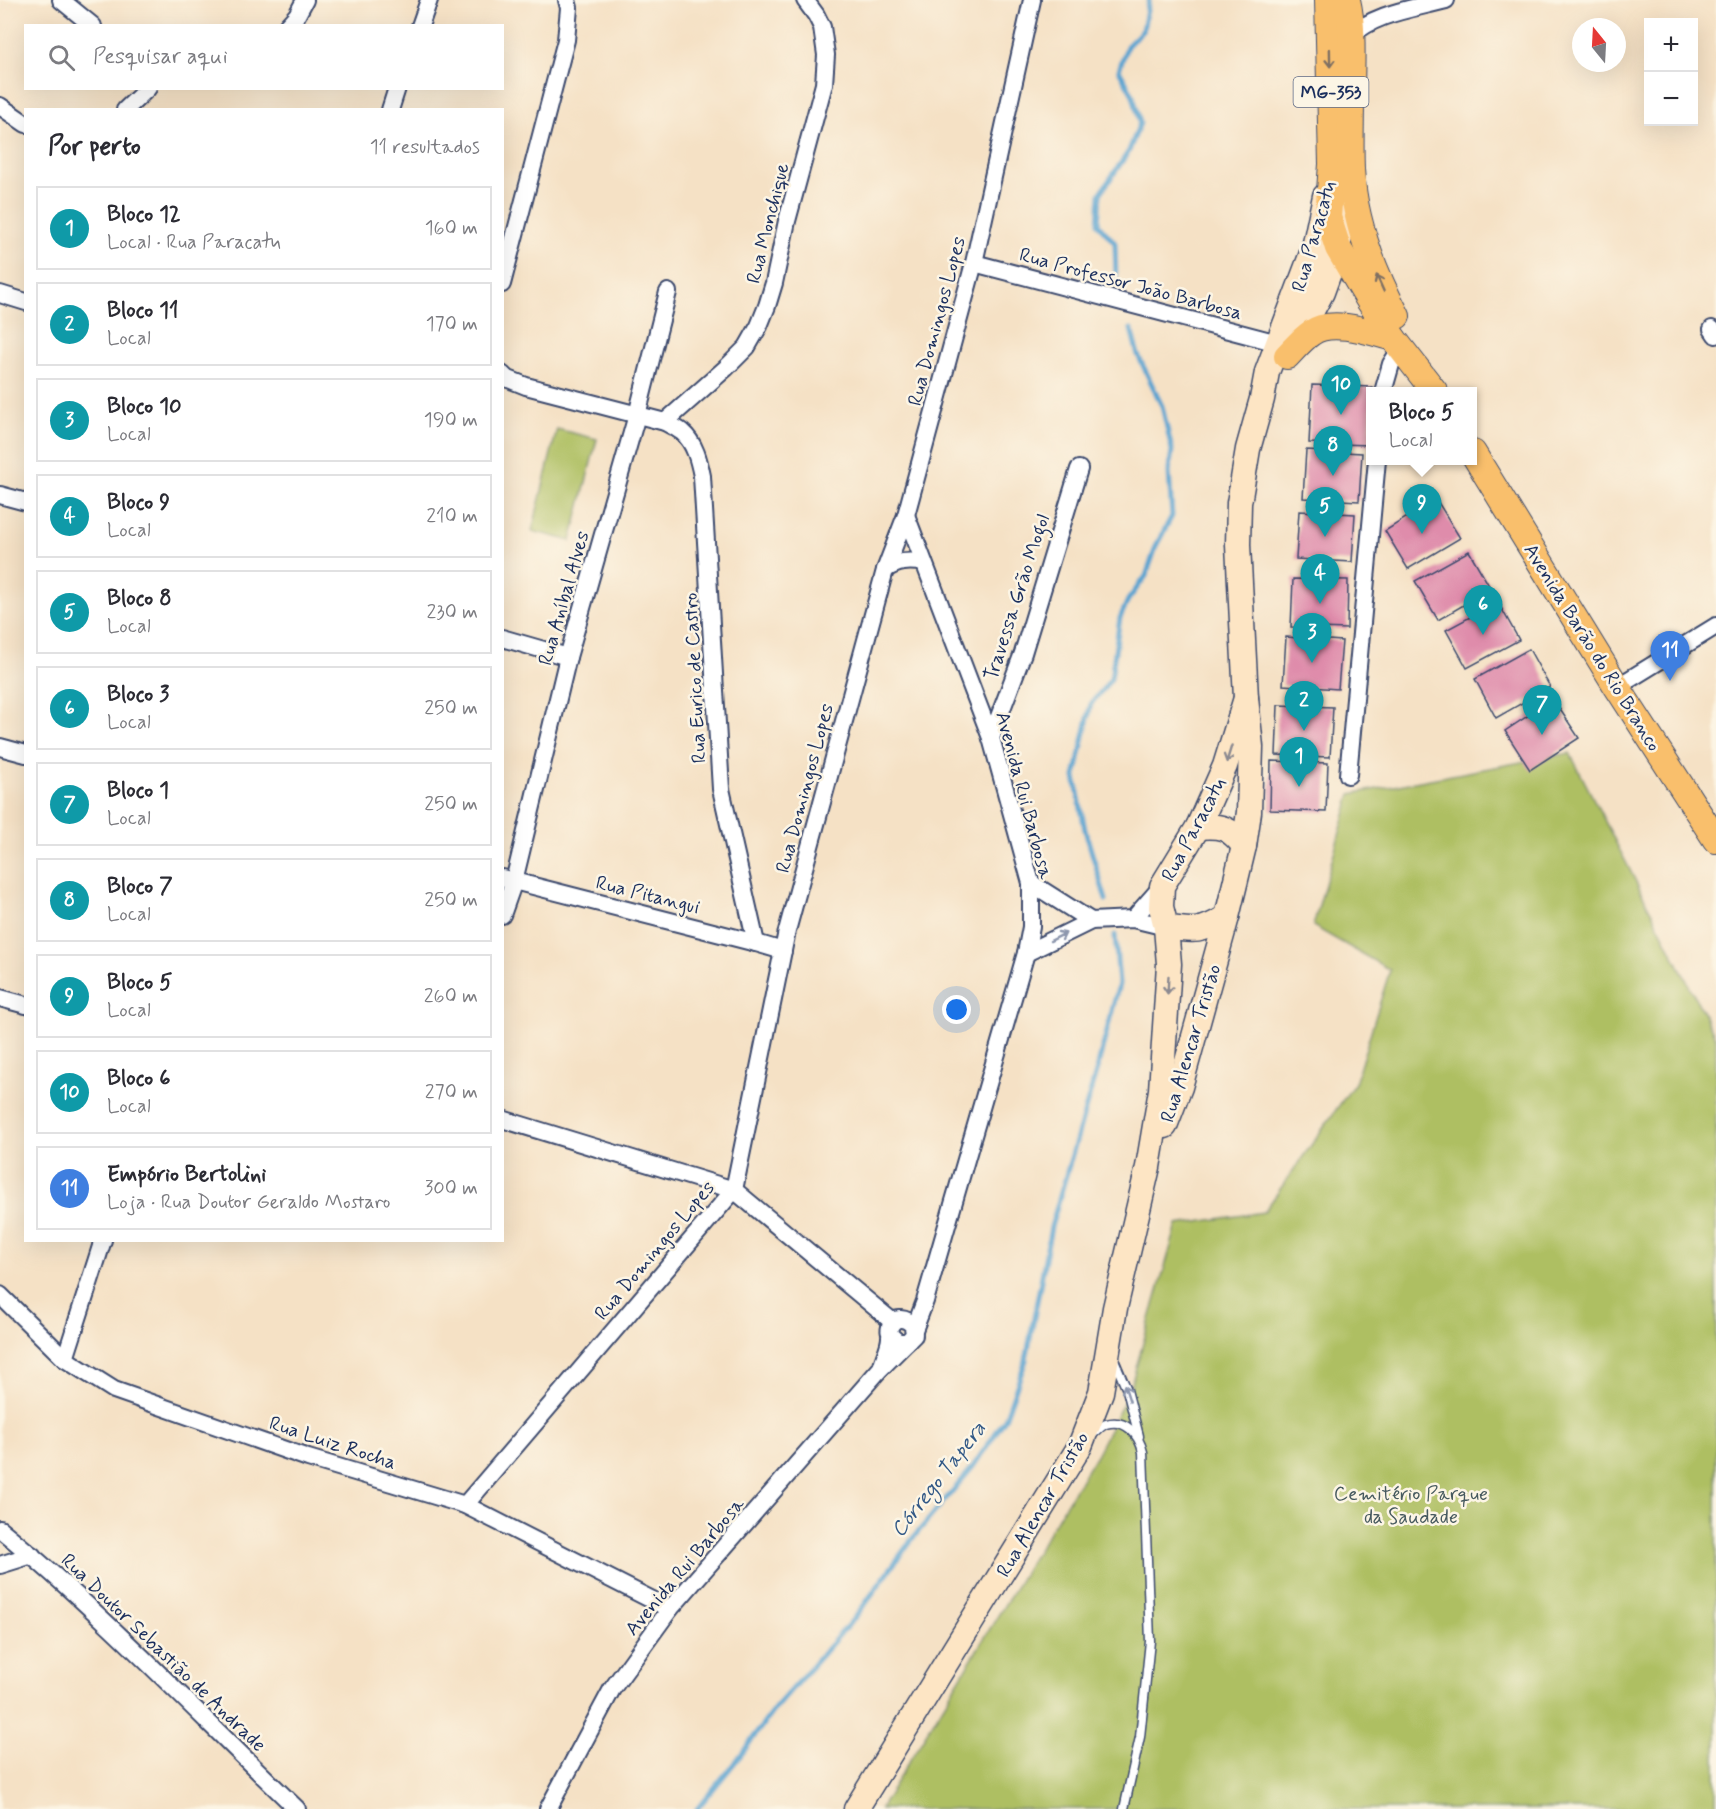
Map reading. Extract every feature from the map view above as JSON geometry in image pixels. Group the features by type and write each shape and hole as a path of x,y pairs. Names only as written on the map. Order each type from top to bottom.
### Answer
{"main road":[{"name":"Rua Paracatu","path":"1227,917 1244,846 1249,812 1251,747 1246,698 1238,545 1239,503 1248,449 1263,394 1282,350 1314,248 1322,203 1329,184 1332,164 1328,0"},
{"name":"Rua Paracatu","path":"1282,350 1322,292 1338,248 1351,170 1350,37 1347,0"},
{"path":"1351,170 1365,242 1380,283 1433,387"},
{"name":"MG-353","path":"1329,184 1328,217 1338,248"},
{"path":"1338,248 1397,343 1432,387"},
{"path":"1282,350 1312,332 1333,326 1359,329 1397,343"},
{"name":"Avenida Barão do Rio Branco","path":"1477,460 1617,687 1716,840"},
{"name":"Rua Paracatu","path":"1166,927 1161,908 1162,886 1198,827 1225,766 1246,698"},
{"path":"1198,827 1214,826 1226,829 1235,835 1244,846"},
{"path":"1166,927 1191,931 1208,928 1227,917"},
{"name":"Rua Alencar Tristão","path":"1148,1167 1180,1087 1227,917"},
{"name":"Rua Alencar Tristão","path":"856,1809 1080,1446 1101,1392 1115,1308 1148,1167 1161,1090 1168,963 1166,927"}],"street":[{"path":"61,0 91,24"},
{"path":"288,24 297,15 305,0"},
{"path":"421,24 429,0"},
{"path":"504,276 566,40 569,8 567,0"},
{"name":"Rua Monchique","path":"665,422 747,347 767,306 824,84 826,55 822,27 805,0"},
{"name":"Rua Domingos Lopes","path":"465,1505 734,1190 783,951 885,570 906,515 974,263 1032,0"},
{"path":"1350,37 1360,27 1376,19 1446,0"},
{"path":"127,108 146,90"},
{"path":"391,108 396,90"},
{"path":"0,106 24,123"},
{"name":"Rua Professor João Barbosa","path":"974,263 1282,350"},
{"name":"Rua Aníbal Alves","path":"504,903 508,880 637,415 668,292"},
{"path":"0,294 24,301"},
{"path":"1384,387 1397,343"},
{"path":"504,376 526,386 665,422"},
{"name":"Rua Eurico de Castro","path":"665,422 682,432 692,444 699,458 722,789 756,943"},
{"path":"1348,775 1377,465"},
{"name":"Travessa Grão Mogol","path":"991,738 1023,653 1079,469"},
{"path":"0,495 24,501"},
{"name":"Avenida Rui Barbosa","path":"548,1809 612,1689 670,1609 911,1336 925,1301 1026,953 1030,927 1030,883 991,738 906,515"},
{"path":"885,570 906,561 924,563"},
{"path":"1617,687 1716,626"},
{"path":"504,639 568,657"},
{"path":"0,747 24,753"},
{"name":"Rua Pitangui","path":"508,880 783,951"},
{"path":"1030,883 1091,921"},
{"path":"1133,919 1162,886"},
{"path":"1026,953 1091,921 1133,919 1166,927"},
{"path":"0,998 24,1004"},
{"path":"504,1120 734,1190 895,1325 898,1342 911,1336 910,1322 895,1325"},
{"path":"65,1359 102,1242"},
{"name":"Rua Luiz Rocha","path":"0,1295 65,1359 114,1390 308,1458 465,1505 670,1609"},
{"path":"895,1325 925,1301"},
{"name":"Avenida Rui Barbosa","path":"880,1369 895,1325"},
{"name":"Rua Doutor Sebastião de Andrade","path":"0,1529 32,1555 118,1635 297,1809"},
{"path":"0,1565 32,1555"}],"lane":[{"path":"1109,1345 1127,1390 1141,1442 1147,1533 1150,1641 1140,1737 1125,1809"},
{"path":"1080,1446 1105,1425 1117,1423 1132,1429 1141,1442"}],"green space":[{"path":"557,429 597,439 571,541 532,531"},
{"name":"Cemitério Parque da Saudade","path":"1570,753 1716,1038 1716,1809 880,1809 1096,1455 1129,1392 1177,1225 1264,1212 1355,1083 1390,970 1313,926 1351,794"}],"building":[{"path":"1312,385 1372,387 1366,387 1366,445 1309,443"},
{"path":"1306,450 1362,453 1359,501 1303,498"},
{"path":"1436,499 1460,538 1408,569 1385,531"},
{"path":"1299,511 1355,514 1352,562 1296,559"},
{"path":"1469,551 1491,589 1438,620 1415,581"},
{"path":"1293,579 1348,580 1347,629 1291,627"},
{"path":"1498,602 1519,640 1467,668 1446,630"},
{"path":"1286,637 1342,641 1338,689 1283,685"},
{"path":"1529,649 1550,687 1496,718 1475,679"},
{"path":"1553,699 1579,738 1530,770 1505,731"},
{"path":"1278,705 1333,707 1330,757 1276,755"},
{"path":"1271,761 1328,763 1326,812 1270,810"}],"waterway":[{"name":"Córrego Tapera","path":"1116,281 1115,243 1098,224 1100,194 1129,151 1140,123 1133,95 1119,70 1127,46 1143,30 1149,0"},
{"name":"Córrego Tapera","path":"1106,900 1085,830 1075,777 1091,704 1111,679 1120,618 1128,600 1146,576 1157,544 1172,516 1169,472 1172,450 1162,406 1138,355 1131,329"},
{"name":"Córrego Tapera","path":"697,1809 775,1708 856,1616 912,1539 972,1468 1005,1419 1026,1360 1051,1227 1119,984 1115,935"}],"place":[{"name":"Bloco 6","path":"1341,415"},
{"name":"Bloco 7","path":"1333,476"},
{"name":"Bloco 5","path":"1422,534"},
{"name":"Bloco 8","path":"1325,537"},
{"name":"Bloco 9","path":"1320,604"},
{"name":"Bloco 3","path":"1483,635"},
{"name":"Bloco 10","path":"1312,663"},
{"name":"Empório Bertolini","path":"1670,681"},
{"name":"Bloco 11","path":"1304,731"},
{"name":"Bloco 1","path":"1542,735"},
{"name":"Bloco 12","path":"1299,787"}]}
